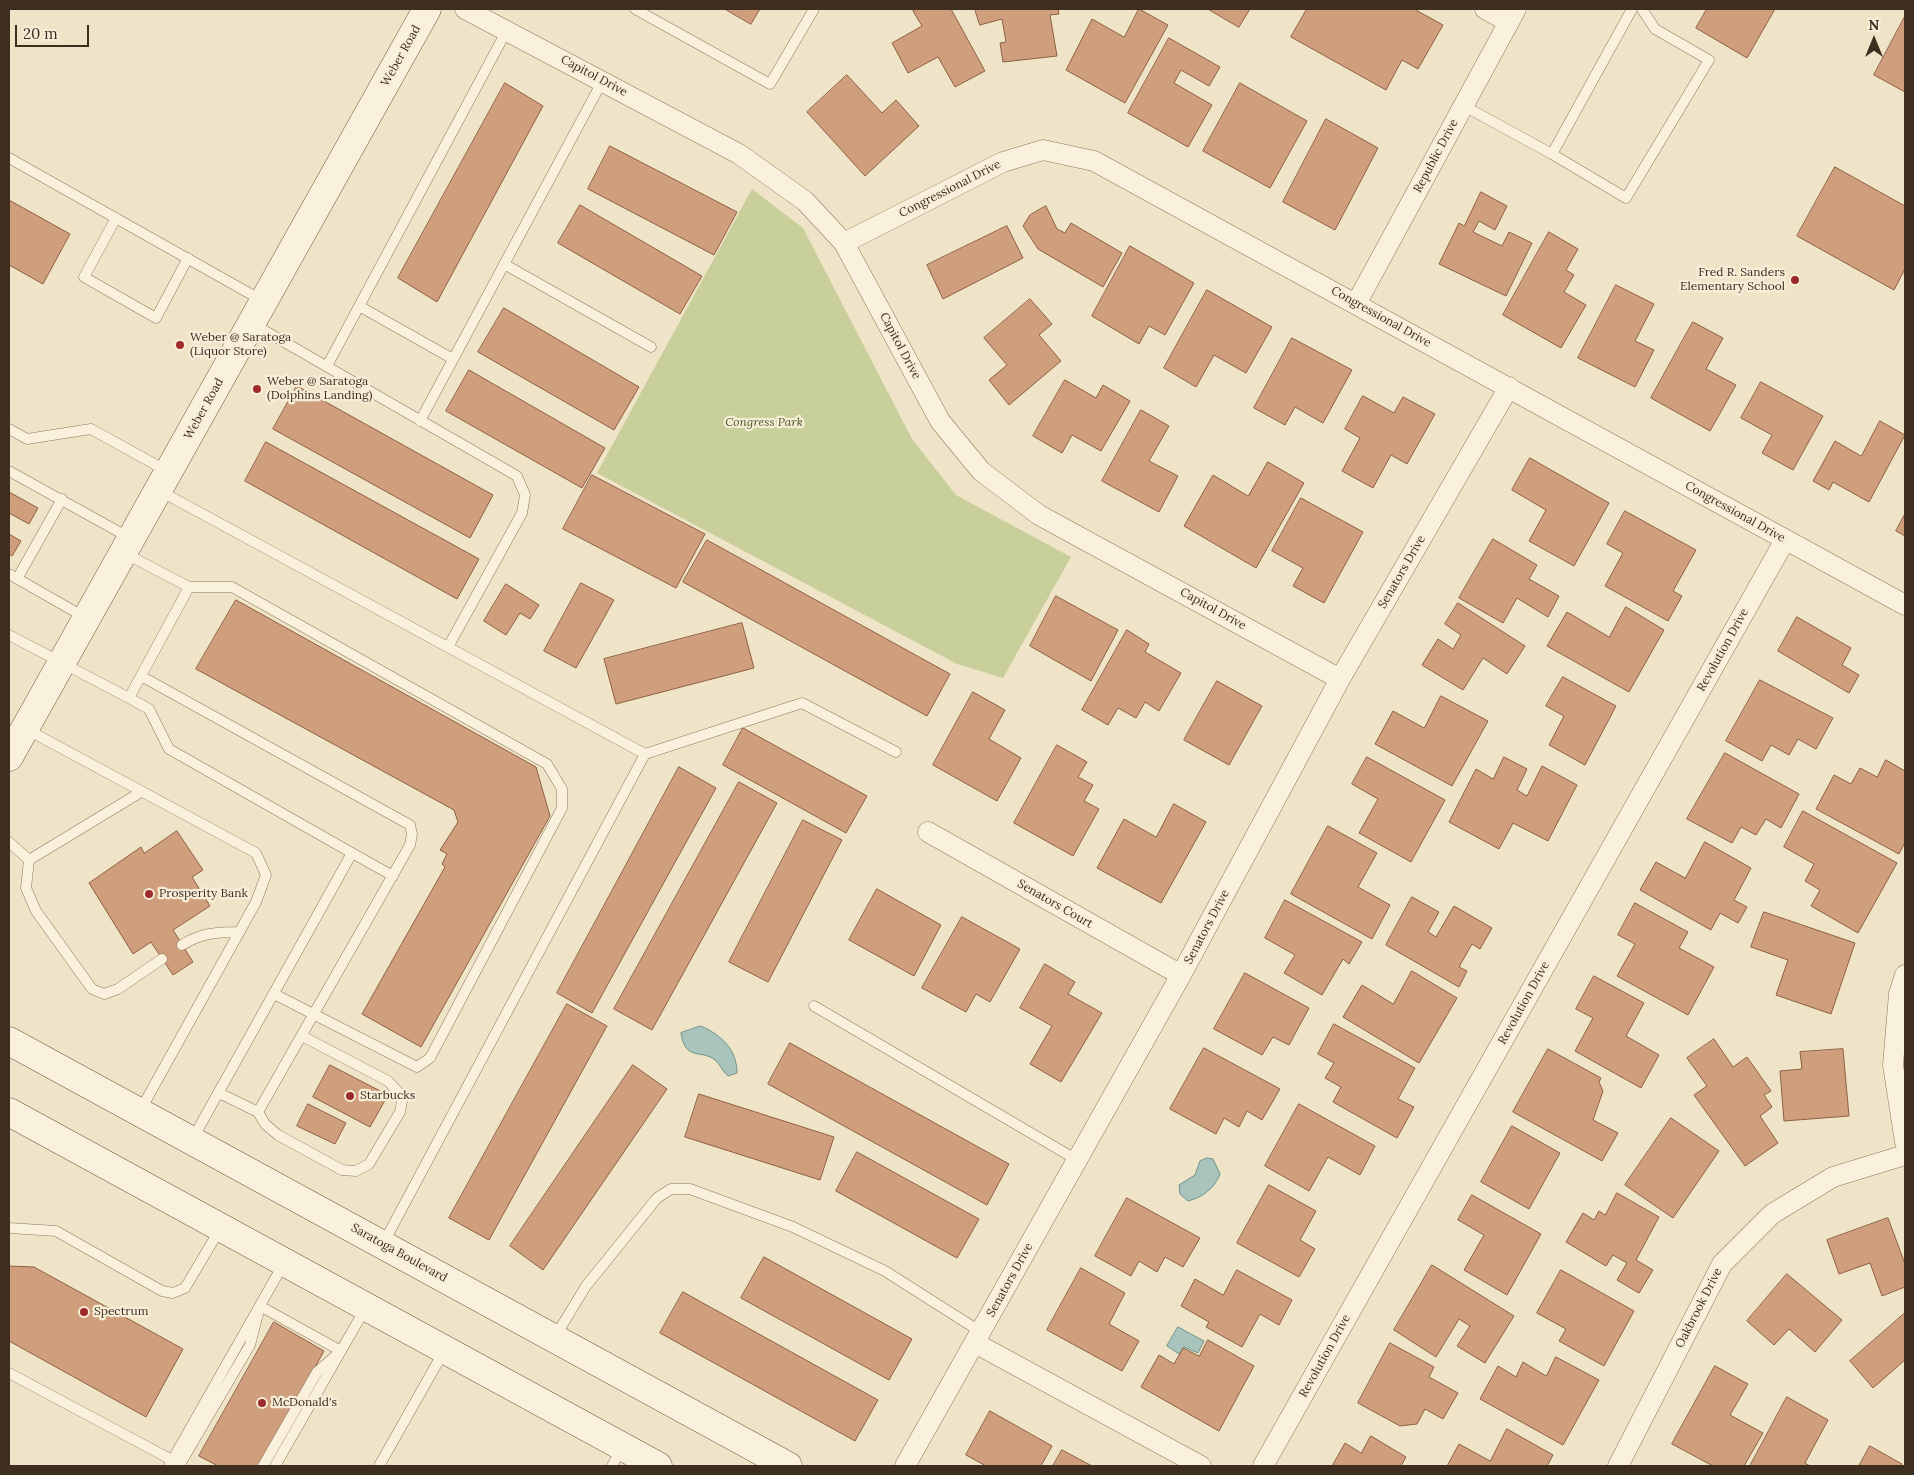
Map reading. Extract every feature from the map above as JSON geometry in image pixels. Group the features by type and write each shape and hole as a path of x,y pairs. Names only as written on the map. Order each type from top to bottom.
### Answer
{"main road":[{"name":"Weber Road","path":"14,746 426,9"},
{"path":"9,1019 49,1062"},
{"name":"Saratoga Boulevard","path":"9,1040 788,1466"},
{"path":"13,1116 445,1350 618,1457 658,1466"}],"street":[{"name":"Capitol Drive","path":"465,9 603,80 739,154 805,201 844,243 940,421 981,471 1039,515 1340,679"},
{"path":"1485,9 1512,15"},
{"name":"Republic Drive","path":"1356,304 1512,15"},
{"name":"Congressional Drive","path":"844,243 1003,162 1044,150 1094,161 1905,605"},
{"name":"Senators Drive","path":"905,1466 1181,976 1340,679 1509,387"},
{"name":"Revolution Drive","path":"1263,1466 1785,540"},
{"name":"Senators Court","path":"928,832 1181,976"},
{"path":"1905,975 1898,994 1893,1065 1905,1142"},
{"name":"Oakbrook Drive","path":"1618,1466 1722,1264 1772,1214 1834,1177 1905,1155"},
{"path":"978,1338 1201,1466"}],"lane":[{"path":"634,9 770,84 814,9"},
{"path":"1552,154 1632,9"},
{"path":"1464,106 1552,154 1626,198 1709,60 1655,29 1642,9"},
{"path":"327,366 507,30"},
{"path":"420,421 603,80"},
{"path":"9,158 188,258 327,366 517,476 525,495 522,513 448,647"},
{"path":"116,218 84,277 156,318 188,258"},
{"path":"504,264 651,347"},
{"path":"359,306 453,359"},
{"path":"9,429 27,440 91,429 163,481 448,647 645,754"},
{"path":"9,470 62,499 189,587 232,587 547,764 562,789 562,808 430,1058 417,1068 274,994"},
{"path":"13,576 62,499"},
{"path":"9,568 13,576 86,619"},
{"path":"129,698 189,587"},
{"path":"9,635 149,709 169,749 393,876"},
{"path":"141,676 410,825 412,834 410,845 258,1112"},
{"path":"382,1244 645,754 802,703 896,752"},
{"path":"14,746 141,792 256,853 266,875 256,902 139,1112"},
{"path":"29,860 141,792"},
{"path":"9,842 29,860"},
{"path":"192,1141 352,853"},
{"path":"29,860 26,888 36,911 92,990 104,994 118,990 162,959"},
{"path":"182,946 195,936 213,932 239,932"},
{"path":"814,1006 1078,1160"},
{"path":"219,1093 258,1112 265,1124 278,1135 342,1170 356,1171 369,1164 400,1112 402,1101 399,1092 388,1082 302,1036"},
{"path":"554,1338 586,1286 657,1198 671,1189 690,1189 793,1227 885,1271 978,1338"},
{"path":"9,1228 56,1231 162,1291 173,1293 185,1288 221,1228"},
{"path":"9,1373 173,1464 284,1262"},
{"path":"260,1306 341,1351"},
{"path":"275,1466 366,1307"},
{"path":"379,1466 445,1350"},
{"path":"263,1466 317,1372 341,1351"}],"green space":[{"name":"Congress Park","path":"752,189 803,228 912,439 956,495 1071,557 1003,678 957,664 597,473"}],"water":[{"path":"701,1026 721,1038 731,1050 737,1073 728,1076 715,1060 686,1048 681,1033"},
{"path":"1207,1158 1213,1159 1220,1174 1215,1184 1207,1192 1188,1201 1180,1194 1179,1185 1195,1175 1200,1161"},
{"path":"1178,1327 1204,1341 1198,1353 1184,1347 1179,1354 1167,1346"}],"building":[{"path":"725,9 760,9 751,24"},
{"path":"918,9 951,9 985,71 955,87 938,57 908,73 892,43 922,26 913,11"},
{"path":"975,9 1058,9 1059,14 1050,15 1057,56 1003,62 1000,43 1006,42 1002,19 980,25"},
{"path":"1139,9 1168,25 1125,103 1066,70 1092,19 1124,37"},
{"path":"1208,9 1250,9 1239,27"},
{"path":"1307,9 1414,9 1443,25 1418,69 1402,60 1386,90 1291,37"},
{"path":"1707,9 1775,9 1747,58 1696,28"},
{"path":"1905,16 1905,92 1874,75"},
{"path":"1169,38 1220,67 1209,86 1181,70 1174,83 1212,105 1188,147 1128,113"},
{"path":"847,75 882,113 896,100 919,126 865,176 807,112"},
{"path":"505,83 543,106 437,302 398,278"},
{"path":"1240,83 1307,121 1270,188 1203,151"},
{"path":"1326,119 1378,148 1335,230 1283,202"},
{"path":"610,146 737,212 714,255 588,189"},
{"path":"1835,167 1905,206 1905,269 1894,290 1797,236"},
{"path":"1481,192 1507,206 1495,230 1479,221 1473,232 1502,246 1509,232 1532,243 1506,296 1439,264 1459,223 1464,226"},
{"path":"9,200 70,234 43,284 9,265"},
{"path":"580,205 702,276 680,314 558,243"},
{"path":"1046,206 1057,229 1065,233 1071,223 1122,253 1103,287 1038,249 1023,226 1030,215"},
{"path":"1007,226 1023,258 943,299 927,265"},
{"path":"1549,232 1578,249 1566,270 1574,275 1564,292 1586,305 1561,348 1503,315"},
{"path":"1130,246 1194,283 1165,335 1149,326 1139,344 1092,316"},
{"path":"1616,285 1654,304 1635,341 1654,350 1635,387 1578,358"},
{"path":"1207,290 1272,327 1246,373 1214,355 1196,387 1164,368"},
{"path":"1030,299 1052,324 1039,335 1061,361 1009,405 989,380 1007,365 984,338"},
{"path":"504,308 639,387 614,430 478,352"},
{"path":"1693,322 1723,338 1706,369 1736,385 1710,431 1651,398"},
{"path":"1292,338 1352,370 1323,423 1295,407 1285,425 1254,408"},
{"path":"469,370 605,448 582,488 446,411"},
{"path":"1065,380 1096,398 1103,385 1130,401 1101,451 1072,435 1062,453 1033,436"},
{"path":"1761,382 1823,416 1793,470 1762,453 1772,435 1741,418"},
{"path":"297,386 493,495 470,538 273,429"},
{"path":"1363,396 1394,413 1403,397 1435,414 1407,464 1391,455 1373,488 1342,471 1360,438 1345,429"},
{"path":"1141,410 1169,426 1149,461 1178,476 1159,512 1102,481"},
{"path":"1880,421 1905,435 1869,502 1833,482 1829,490 1813,481 1835,441 1861,456"},
{"path":"266,442 479,559 457,599 245,481"},
{"path":"1530,458 1609,503 1574,566 1529,541 1546,510 1512,490"},
{"path":"1268,462 1304,483 1256,568 1184,526 1213,475 1248,496"},
{"path":"592,475 705,534 676,588 563,529"},
{"path":"9,492 38,508 29,524 9,513"},
{"path":"1301,498 1363,532 1324,603 1293,586 1303,568 1272,551"},
{"path":"1625,511 1696,550 1673,591 1682,596 1668,621 1605,586 1623,553 1607,544"},
{"path":"1905,514 1905,536 1896,531"},
{"path":"9,534 21,541 12,556 9,554"},
{"path":"1493,539 1537,565 1529,579 1559,596 1548,617 1517,598 1503,623 1459,598"},
{"path":"707,540 950,674 927,716 683,582"},
{"path":"581,583 614,600 576,668 544,651"},
{"path":"506,584 539,605 530,619 520,613 506,635 484,621"},
{"path":"1056,596 1118,630 1091,681 1030,646"},
{"path":"236,600 536,767 550,816 421,1047 362,1014 445,867 442,864 447,854 440,850 458,822 454,810 196,669"},
{"path":"1458,603 1525,646 1507,674 1483,658 1463,690 1422,665 1438,639 1453,649 1461,635 1445,624"},
{"path":"1626,607 1664,630 1629,692 1547,646 1567,612 1609,637"},
{"path":"1797,617 1851,648 1842,665 1859,675 1849,693 1778,651"},
{"path":"742,623 754,668 616,704 604,659"},
{"path":"1127,630 1149,644 1145,652 1181,673 1159,711 1145,702 1136,718 1118,708 1108,725 1082,710"},
{"path":"1563,677 1616,706 1585,765 1549,745 1564,716 1546,706"},
{"path":"1760,680 1833,718 1816,749 1798,739 1789,755 1771,745 1762,761 1726,741"},
{"path":"1217,681 1262,706 1229,765 1184,740"},
{"path":"973,692 1005,710 989,739 1021,758 997,801 933,765"},
{"path":"1441,696 1488,721 1452,786 1375,744 1393,711 1424,728"},
{"path":"743,728 867,796 846,833 723,765"},
{"path":"1057,745 1087,762 1078,777 1093,785 1084,801 1099,809 1073,856 1014,823"},
{"path":"1725,753 1799,794 1781,828 1766,819 1756,835 1741,827 1732,843 1687,819"},
{"path":"1367,757 1445,800 1411,862 1359,833 1378,799 1352,784"},
{"path":"1504,757 1527,769 1517,790 1527,796 1542,766 1577,785 1548,841 1513,823 1499,849 1449,822 1476,769 1493,779"},
{"path":"1886,760 1905,771 1905,842 1899,854 1816,809 1834,775 1851,784 1860,768 1877,777"},
{"path":"679,767 716,788 592,1013 557,993"},
{"path":"739,782 777,803 652,1030 614,1009"},
{"path":"1174,804 1206,822 1161,903 1097,868 1124,819 1156,837"},
{"path":"1803,811 1897,863 1858,933 1811,906 1820,890 1805,881 1814,864 1784,847"},
{"path":"803,820 842,840 768,982 729,962"},
{"path":"1328,826 1377,853 1358,887 1390,905 1372,939 1291,894"},
{"name":"Prosperity Bank","path":"177,831 203,870 192,877 210,906 173,930 193,962 173,975 151,942 133,954 89,883 141,847 144,853"},
{"path":"1705,842 1751,868 1734,900 1747,907 1738,923 1720,913 1711,930 1640,890 1656,862 1685,878"},
{"path":"877,889 941,925 914,976 849,940"},
{"path":"1412,897 1439,912 1428,932 1436,937 1454,906 1492,928 1480,949 1472,944 1459,967 1467,971 1459,987 1386,945"},
{"path":"1285,900 1362,942 1349,964 1343,959 1322,995 1284,973 1295,955 1265,938"},
{"path":"1635,903 1688,932 1679,948 1714,967 1688,1015 1617,976 1635,944 1618,935"},
{"path":"1764,912 1855,943 1831,1014 1776,995 1788,960 1751,947"},
{"path":"962,917 1020,949 990,1002 976,994 966,1012 922,988"},
{"path":"1045,964 1075,982 1068,994 1102,1013 1061,1082 1030,1064 1052,1026 1020,1008"},
{"path":"1412,971 1457,998 1419,1063 1343,1017 1362,985 1393,1004"},
{"path":"1245,973 1309,1008 1289,1045 1273,1037 1262,1055 1214,1029"},
{"path":"1594,976 1644,1003 1626,1036 1659,1055 1641,1088 1575,1051 1593,1018 1576,1009"},
{"path":"567,1004 607,1026 489,1240 449,1218"},
{"path":"1334,1024 1415,1068 1398,1099 1414,1107 1397,1138 1333,1102 1341,1087 1325,1078 1334,1063 1318,1054"},
{"path":"1714,1039 1733,1067 1747,1057 1771,1091 1764,1095 1772,1107 1760,1116 1778,1143 1745,1166 1694,1095 1707,1086 1687,1058"},
{"path":"790,1043 1009,1164 987,1205 768,1084"},
{"path":"1204,1048 1280,1089 1262,1120 1247,1111 1239,1127 1224,1118 1216,1134 1170,1109"},
{"path":"1548,1049 1601,1078 1599,1082 1603,1091 1593,1120 1618,1133 1602,1161 1513,1112"},
{"path":"1843,1049 1849,1116 1784,1121 1780,1071 1802,1069 1800,1052"},
{"name":"Starbucks","path":"330,1065 388,1095 370,1127 313,1097"},
{"path":"633,1065 667,1089 543,1270 510,1246"},
{"path":"699,1094 834,1137 820,1180 685,1137"},
{"path":"308,1104 346,1123 335,1144 297,1126"},
{"path":"1299,1104 1375,1146 1360,1175 1328,1157 1309,1191 1265,1166"},
{"path":"1671,1118 1719,1151 1673,1218 1625,1185"},
{"path":"1512,1126 1560,1153 1529,1209 1481,1182"},
{"path":"857,1152 979,1219 957,1258 836,1191"},
{"path":"1269,1185 1316,1211 1300,1240 1315,1249 1299,1277 1237,1243"},
{"path":"1617,1193 1659,1217 1636,1260 1653,1270 1639,1293 1617,1280 1627,1263 1613,1255 1606,1266 1566,1242 1583,1213 1594,1220 1599,1211 1605,1215"},
{"path":"1472,1195 1541,1234 1507,1295 1464,1270 1484,1235 1458,1220"},
{"path":"1127,1198 1200,1238 1183,1267 1165,1257 1157,1272 1139,1261 1131,1276 1095,1256"},
{"path":"1888,1218 1905,1264 1905,1287 1882,1296 1870,1263 1839,1274 1827,1240"},
{"path":"764,1257 912,1339 889,1380 741,1298"},
{"path":"1432,1265 1514,1316 1485,1363 1457,1346 1470,1326 1459,1319 1436,1357 1394,1330"},
{"path":"9,1266 34,1267 183,1349 146,1417 9,1341"},
{"path":"1081,1268 1125,1293 1109,1324 1139,1341 1122,1371 1047,1330"},
{"path":"1237,1270 1292,1300 1279,1325 1260,1314 1242,1347 1206,1327 1209,1322 1181,1306 1195,1279 1223,1295"},
{"path":"1561,1270 1634,1311 1604,1366 1559,1341 1566,1329 1537,1313"},
{"path":"1787,1274 1842,1320 1815,1352 1789,1329 1774,1345 1747,1321"},
{"path":"683,1292 878,1400 855,1441 660,1333"},
{"path":"1905,1313 1905,1360 1873,1388 1850,1361"},
{"name":"McDonald's","path":"274,1322 324,1351 260,1466 218,1466 199,1456"},
{"path":"1208,1340 1254,1366 1219,1431 1141,1387 1159,1355 1174,1364 1183,1348 1199,1356"},
{"path":"1390,1343 1434,1367 1429,1377 1458,1393 1443,1419 1425,1409 1417,1424 1400,1426 1358,1403"},
{"path":"1556,1357 1599,1380 1563,1445 1480,1399 1498,1366 1516,1377 1523,1362 1546,1376"},
{"path":"1715,1366 1748,1384 1730,1415 1763,1433 1744,1466 1713,1466 1672,1444"},
{"path":"1787,1397 1828,1420 1805,1463 1810,1466 1750,1466"},
{"path":"990,1411 1052,1446 1041,1466 986,1466 966,1455"},
{"path":"1507,1429 1553,1455 1547,1466 1447,1466 1459,1444 1490,1461"},
{"path":"1371,1436 1406,1457 1401,1466 1332,1466 1345,1443 1361,1453"},
{"path":"1870,1446 1902,1464 1901,1466 1859,1466"},
{"path":"1062,1450 1092,1466 1053,1466"}],"place":[{"name":"Fred R. Sanders Elementary School","path":"1795,280"},
{"name":"Weber @ Saratoga (Liquor Store)","path":"180,345"},
{"name":"Weber @ Saratoga (Dolphins Landing)","path":"257,389"},
{"name":"Prosperity Bank","path":"149,894"},
{"name":"Starbucks","path":"350,1096"},
{"name":"Spectrum","path":"84,1312"},
{"name":"McDonald's","path":"262,1403"}]}
